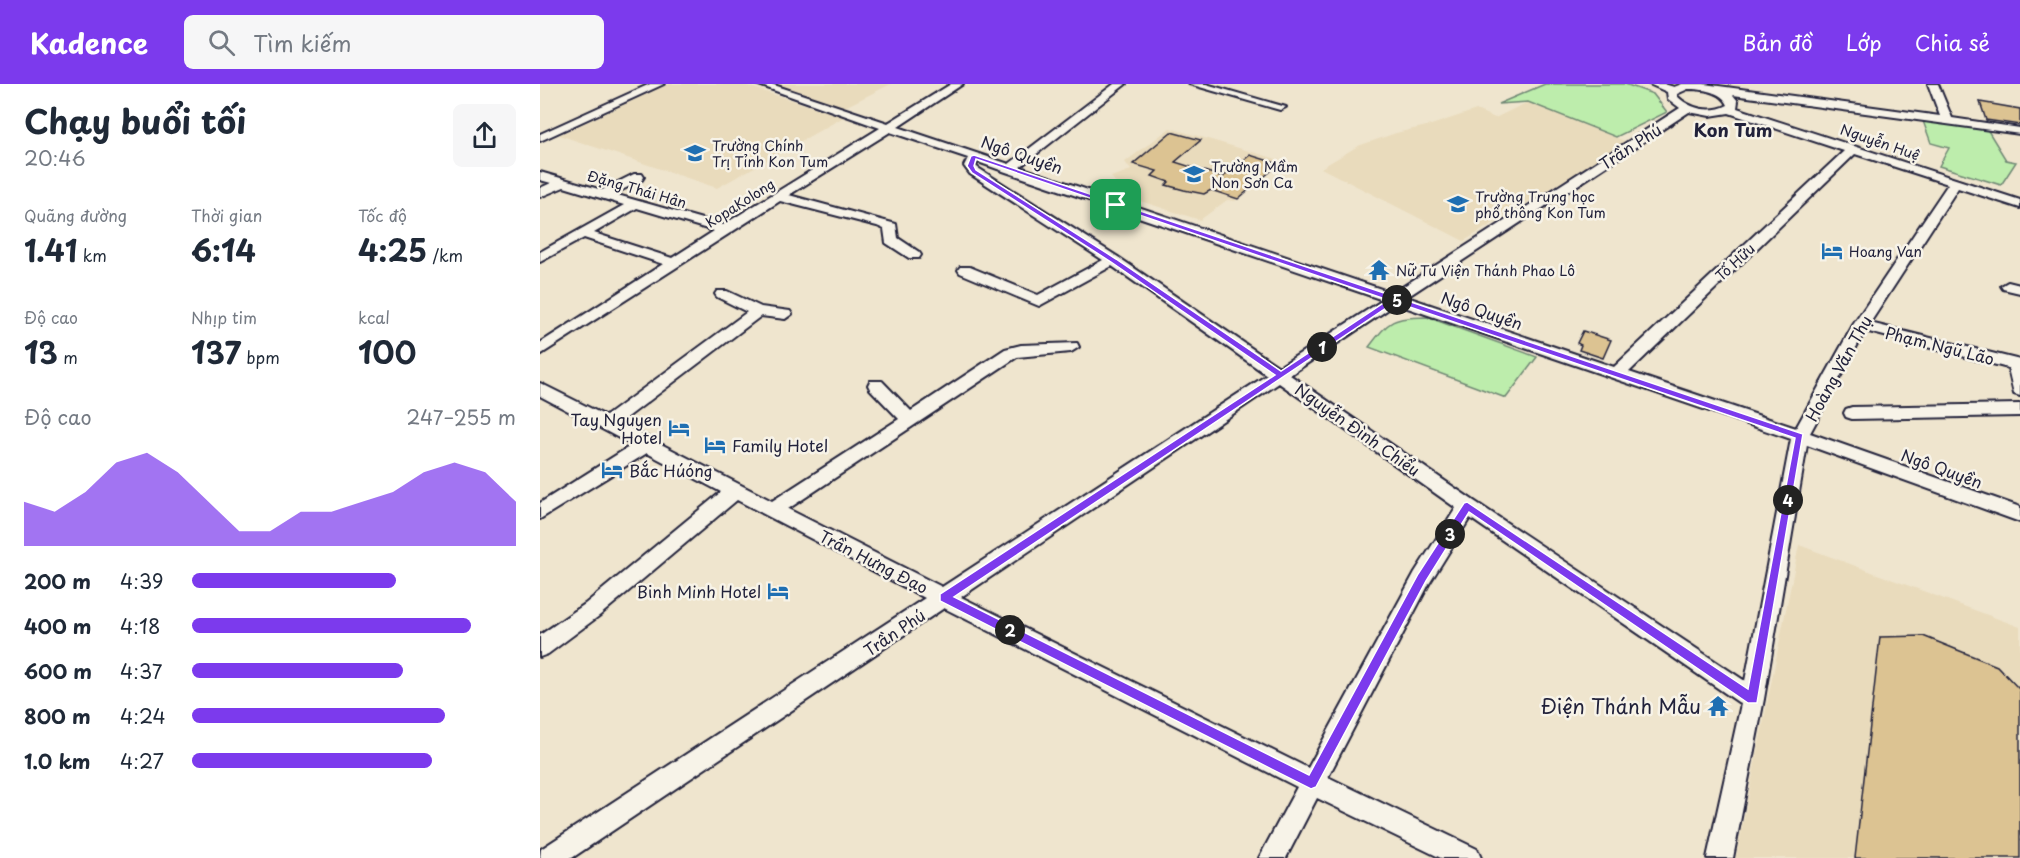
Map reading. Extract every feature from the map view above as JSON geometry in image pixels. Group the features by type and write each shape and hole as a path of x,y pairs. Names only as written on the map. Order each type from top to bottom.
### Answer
{"street":[{"path":"540,138 659,84"},
{"name":"Ngô Quyền","path":"761,84 1800,436 2020,515"},
{"name":"KopaKolong","path":"540,351 725,230 958,84"},
{"path":"1010,169 1121,84"},
{"path":"1194,84 1280,107"},
{"path":"1654,84 1674,91 1686,86 1718,88 2020,132"},
{"path":"1933,84 1948,122"},
{"path":"1674,91 1672,97 1676,102 1688,108 1708,112 1730,109 1733,101 1718,88"},
{"name":"Trần Phú","path":"550,858 1394,299 1688,108"},
{"name":"Nguyễn Huệ","path":"1730,109 2020,204"},
{"name":"Tố Hữu","path":"1616,375 1854,148"},
{"name":"Nguyễn Đình Chiểu","path":"974,156 970,166 974,171 1113,260 1467,506 1753,699"},
{"name":"Đặng Thái Hân","path":"540,176 725,230"},
{"path":"602,195 638,177"},
{"path":"540,193 562,183"},
{"name":"Hoàng Văn Thụ","path":"1720,858 1753,699 1800,436 1861,325 1954,183"},
{"path":"780,197 882,223 891,227 891,240 914,255"},
{"path":"540,258 633,205"},
{"path":"582,233 674,263"},
{"path":"965,270 1039,301 1113,260"},
{"path":"722,294 758,311 785,314"},
{"path":"607,424 758,311"},
{"name":"Phạm Ngũ Lão","path":"1861,325 2017,365"},
{"path":"774,509 1011,353 1030,349 1071,347"},
{"path":"2017,365 2020,390"},
{"path":"876,385 909,419"},
{"name":"Trần Hưng Đạo","path":"540,389 944,598 1311,783 1467,858"},
{"path":"1852,413 2020,410"},
{"path":"540,512 646,445"},
{"path":"540,647 592,610 735,491"},
{"path":"1272,858 1422,578 1467,506"}],"shaded area":[{"name":"Trường Chính Trị Tỉnh Kon Tum","path":"669,84 741,84 844,117 717,188 559,135"},
{"path":"770,84 891,84 843,108"},
{"name":"Trường Trung học phổ thông Kon Tum","path":"1528,102 1627,142 1464,241 1321,168 1358,146 1396,133 1431,125 1476,110 1495,118"},
{"name":"Trường Mầm Non Sơn Ca","path":"1170,128 1283,161 1235,201 1227,200 1200,220 1115,193 1121,188 1111,177 1131,170 1125,162"},
{"path":"1799,545 2020,627 2020,858 1736,858"}],"green space":[{"path":"1545,84 1625,84 1653,94 1667,112 1616,137 1528,102 1498,104"},
{"path":"1923,121 1987,129 2006,160 2016,162 2001,185 1939,166 1949,148 1931,143"},
{"path":"1427,317 1537,357 1506,398 1369,347 1387,325 1406,318"}],"building":[{"path":"1980,102 2020,109 2020,125 1986,120"},
{"name":"Trường Mầm Non Sơn Ca","path":"1171,132 1201,140 1175,162 1223,177 1250,155 1279,164 1238,199 1211,190 1204,194 1166,185 1169,182 1152,176 1157,171 1133,164"},
{"path":"1583,331 1611,340 1603,358 1579,350 1581,345 1577,343"},
{"path":"1923,636 1997,666 2020,690 2020,858 1855,858 1880,637"}],"place":[{"name":"Trường Chính Trị Tỉnh Kon Tum","path":"695,153"},
{"name":"Trường Mầm Non Sơn Ca","path":"1194,174"},
{"name":"Trường Trung học phổ thông Kon Tum","path":"1458,204"},
{"name":"Hoang Van","path":"1832,251"},
{"name":"Nữ Tu Viện Thánh Phao Lô","path":"1379,270"},
{"name":"Tay Nguyen Hotel","path":"679,428"},
{"name":"Family Hotel","path":"715,445"},
{"name":"Bắc Húóng","path":"612,470"},
{"name":"Binh Minh Hotel","path":"778,591"},
{"name":"Điện Thánh Mẫu","path":"1718,706"}],"district":[{"name":"Kon Tum","path":"1733,129"}],"route":[{"path":"1116,205 974,156 970,166 974,171 1113,260 1281,375 1338,337 1394,299 1800,436 1753,699 1467,506 1422,578 1311,783 944,598 1281,375 1394,299 1116,205"}]}
